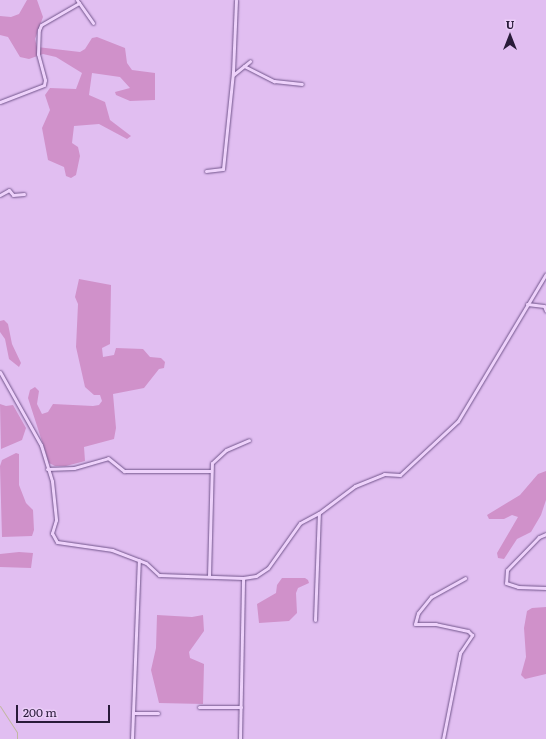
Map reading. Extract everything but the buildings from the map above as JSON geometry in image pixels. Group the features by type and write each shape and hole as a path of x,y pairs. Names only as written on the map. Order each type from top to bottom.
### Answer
{"street":[{"path":"206,171 223,169 233,75 236,0"},
{"path":"0,102 44,86 45,80 38,54 39,30 41,25 78,1 93,23"},
{"path":"233,75 250,61"},
{"path":"244,66 274,81 302,84"},
{"path":"0,196 7,190 13,194 24,194"},
{"path":"0,372 13,399 37,435 52,481 56,520 52,533 57,542 106,548 146,563 153,572 158,575 243,578 263,573 300,523 319,513 355,486 384,474 400,475 458,421 546,274"},
{"path":"527,304 542,306 546,311"},
{"path":"209,576 211,471 214,461 220,454 249,440"},
{"path":"47,469 74,468 108,458 124,472 211,471"},
{"path":"315,620 319,513"},
{"path":"546,534 539,537 507,570 506,583 518,587 546,588"},
{"path":"132,739 139,560"},
{"path":"240,739 243,578"},
{"path":"443,739 460,653 472,635 468,631 436,624 414,624 418,613 431,597 465,578"},
{"path":"199,707 241,707"},
{"path":"133,713 158,713"}],"shaded area":[{"path":"27,0 37,0 43,17 35,39 37,47 80,52 85,49 92,38 97,37 125,48 127,63 132,70 155,73 155,100 130,101 116,95 115,92 130,88 120,77 92,73 89,95 105,102 110,120 131,136 127,139 99,124 74,126 72,143 78,147 80,156 76,175 71,178 66,176 64,167 48,160 42,128 50,110 45,95 50,88 76,89 82,73 56,57 43,54 29,59 20,57 8,37 0,35 0,16 11,17 19,14"},
{"path":"79,279 111,285 110,344 102,348 103,357 114,355 116,348 143,349 150,357 161,358 165,362 164,368 159,369 144,388 113,394 116,428 114,439 84,447 85,461 66,466 55,466 49,463 28,398 30,390 35,387 39,391 37,404 42,414 48,412 53,404 93,406 99,405 102,401 100,395 94,395 85,387 76,347 78,304 75,297"},
{"path":"4,320 8,324 12,344 21,363 19,367 9,359 5,339 0,332 0,321"},
{"path":"0,404 6,406 13,405 26,428 22,440 1,449"},
{"path":"16,453 19,454 19,485 26,503 33,510 34,530 32,536 2,537 0,466 2,460"},
{"path":"546,471 546,500 541,515 531,532 517,539 504,559 498,558 497,553 518,517 512,515 504,519 489,519 487,515 520,495 538,474"},
{"path":"19,552 33,553 31,568 0,567 0,554"},
{"path":"282,578 305,578 308,580 309,583 298,588 296,593 297,613 289,621 259,623 257,604 276,593 277,585"},
{"path":"546,607 546,674 525,679 521,675 526,657 524,628 527,611 532,608"},
{"path":"157,615 192,617 203,615 204,631 189,652 190,658 204,664 203,704 159,703 151,670 156,648"}],"waterway":[{"path":"0,706 17,732 17,739"}]}
